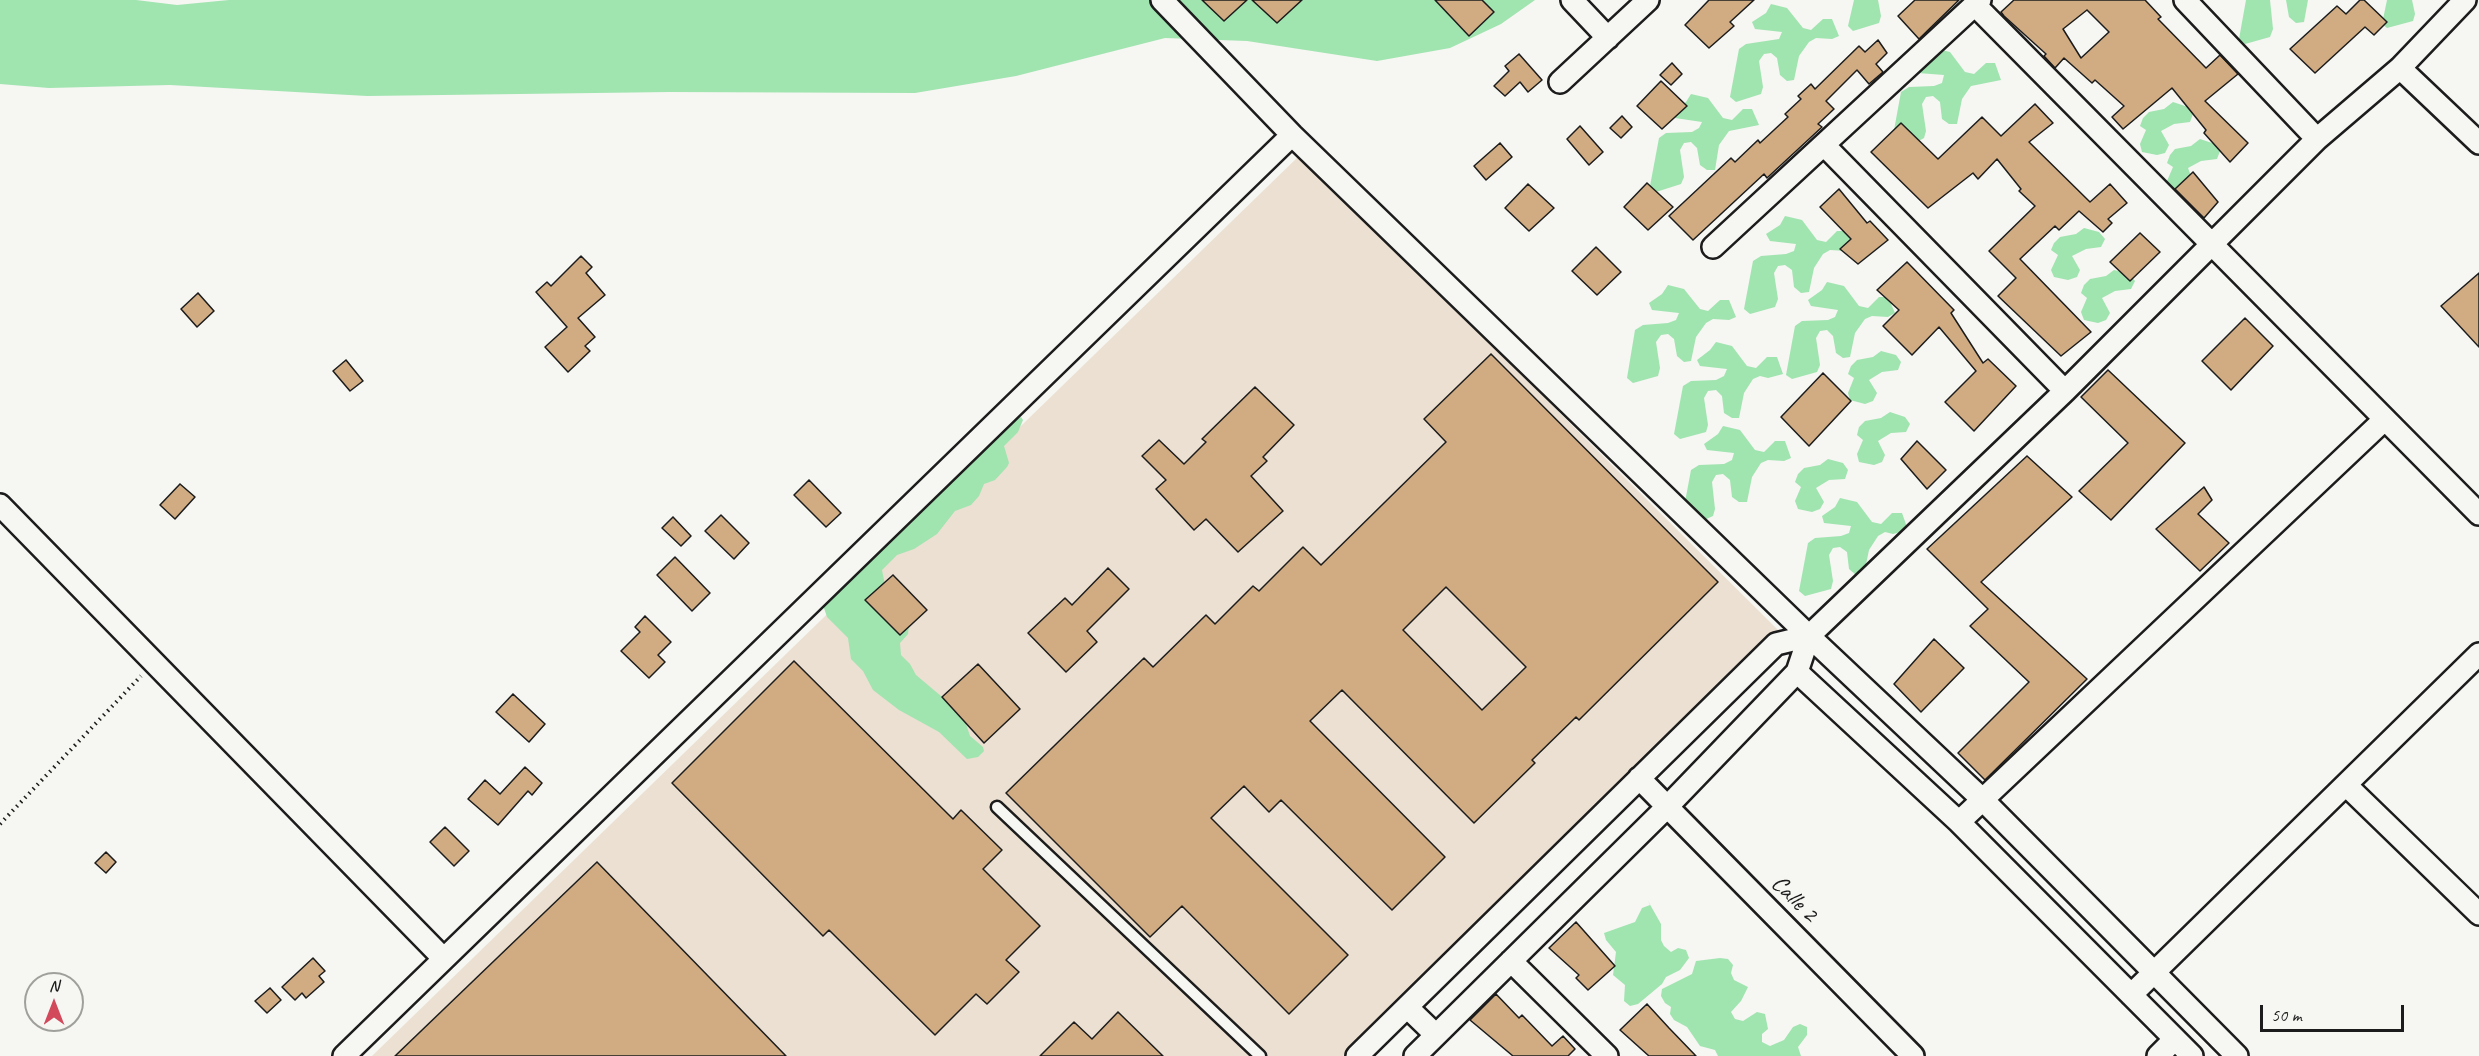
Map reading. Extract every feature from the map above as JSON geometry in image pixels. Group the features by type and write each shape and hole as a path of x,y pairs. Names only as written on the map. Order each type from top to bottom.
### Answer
{"street":[{"path":"1162,0 1292,135 1809,636 1983,800 2237,1056"},
{"path":"1572,0 1608,38"},
{"path":"1560,82 1647,0"},
{"path":"2185,0 2317,139"},
{"path":"1415,1056 1667,807 1797,672 1809,636 2065,391 2317,139 2400,68 2465,0"},
{"path":"1713,247 1978,2 2211,243 2479,514"},
{"path":"2400,68 2479,143"},
{"path":"344,1056 1292,135"},
{"path":"1824,145 2065,391"},
{"path":"1959,822 2385,419"},
{"path":"0,505 443,958"},
{"path":"1357,1056 1776,644 1809,636"},
{"path":"2131,995 2479,654"},
{"path":"1797,672 1959,822 2192,1056"},
{"name":"Calle 2","path":"1639,778 1913,1056"},
{"path":"2346,784 2479,914"},
{"path":"1511,961 1607,1056"},
{"path":"1407,1007 1436,1035"},
{"path":"2158,1056 2175,1038"}],"lane":[{"path":"997,807 1260,1056"}],"path":[{"path":"0,824 154,663"}],"shaded area":[{"path":"1300,155 1778,630 1343,1056 372,1056"}],"green space":[{"path":"0,0 136,0 177,5 229,0 1535,0 1501,24 1450,48 1377,61 1247,41 1165,38 1016,76 915,93 670,92 367,96 170,85 49,88 0,84"},
{"path":"1854,0 1878,0 1881,16 1879,23 1853,31 1848,26"},
{"path":"2246,0 2270,0 2273,29 2270,37 2245,44 2239,39"},
{"path":"2286,0 2308,0 2304,22 2296,23 2289,17"},
{"path":"2387,0 2412,0 2415,14 2413,21 2387,28 2382,24"},
{"path":"1771,4 1787,8 1803,28 1811,30 1823,19 1832,19 1839,36 1832,39 1816,38 1809,42 1799,56 1794,80 1787,81 1780,75 1777,58 1771,53 1764,54 1759,61 1763,87 1761,94 1736,102 1730,97 1739,49 1746,44 1779,39 1782,32 1755,29 1752,22 1766,13"},
{"path":"1933,48 1950,52 1965,72 1974,74 1986,63 1995,63 2001,80 1971,86 1962,99 1957,124 1949,124 1942,119 1940,102 1933,96 1926,97 1922,104 1926,131 1924,138 1915,143 1892,141 1901,92 1909,87 1934,86 1942,83 1944,75 1918,73 1915,66"},
{"path":"1691,94 1708,98 1723,118 1732,120 1743,109 1752,109 1759,125 1729,131 1719,145 1715,170 1707,170 1700,165 1697,148 1691,142 1684,143 1680,150 1684,177 1681,184 1656,192 1650,186 1659,138 1666,133 1692,132 1699,128 1702,122 1675,118 1672,112 1686,102"},
{"path":"2173,102 2188,107 2193,114 2190,122 2174,124 2161,131 2169,145 2165,153 2157,155 2142,152 2140,144 2146,130 2140,126 2143,118 2149,112 2164,109"},
{"path":"2200,139 2215,144 2220,151 2217,159 2201,161 2188,168 2191,176 2184,192 2169,189 2167,181 2173,167 2167,163 2170,155 2175,149 2191,146"},
{"path":"1785,216 1802,220 1817,240 1826,242 1837,231 1847,231 1851,239 1846,251 1830,250 1823,254 1814,268 1809,292 1801,293 1794,287 1792,270 1785,265 1778,266 1774,273 1778,299 1775,307 1750,314 1744,309 1753,261 1761,256 1794,251 1796,244 1770,241 1766,234 1780,225"},
{"path":"2084,228 2099,232 2105,239 2101,247 2086,249 2072,256 2080,270 2077,277 2068,280 2054,277 2051,270 2058,255 2051,250 2054,243 2060,237 2076,234"},
{"path":"2114,270 2129,274 2135,281 2131,289 2115,291 2102,298 2110,313 2106,320 2098,323 2084,320 2081,312 2087,298 2081,293 2084,285 2090,279 2106,276"},
{"path":"1827,282 1844,286 1859,306 1868,308 1879,297 1888,297 1895,313 1888,317 1872,316 1865,319 1855,333 1850,357 1843,358 1836,353 1833,336 1827,330 1820,331 1816,338 1820,365 1817,372 1792,379 1786,375 1795,326 1802,321 1828,320 1835,317 1838,310 1811,306 1808,300 1822,290"},
{"path":"1668,285 1684,289 1700,309 1708,311 1720,300 1729,300 1736,317 1729,320 1713,319 1706,323 1696,337 1691,361 1684,362 1677,356 1674,339 1668,334 1661,335 1656,342 1660,368 1658,376 1633,383 1627,378 1635,330 1643,325 1676,320 1679,313 1652,310 1649,303 1662,294"},
{"path":"1716,342 1732,346 1747,366 1756,368 1767,357 1777,357 1783,374 1768,378 1760,376 1753,379 1744,393 1739,418 1732,418 1724,413 1722,396 1716,390 1708,391 1704,398 1708,425 1706,432 1680,439 1674,434 1683,386 1691,381 1716,380 1724,376 1727,369 1700,366 1697,360"},
{"path":"1881,351 1896,355 1901,362 1898,370 1882,372 1869,380 1877,393 1873,401 1865,404 1850,400 1848,393 1854,378 1848,374 1851,366 1857,360 1873,357"},
{"path":"1890,412 1905,417 1910,424 1906,432 1891,433 1878,441 1885,455 1882,462 1874,465 1859,462 1857,454 1863,440 1857,435 1859,427 1865,421 1881,418"},
{"path":"1021,417 1023,420 1018,432 1004,446 1009,463 1007,467 995,480 984,484 979,496 971,505 955,511 937,534 914,549 897,555 882,570 888,600 909,625 908,634 900,643 901,655 916,675 954,707 965,721 970,736 983,747 984,751 978,757 967,759 939,732 899,710 873,690 863,671 851,659 848,638 827,617 823,605 912,522 919,510 1006,425"},
{"path":"1723,426 1740,430 1755,450 1764,452 1775,441 1785,441 1791,458 1784,461 1768,460 1761,463 1752,477 1747,502 1739,502 1732,497 1730,480 1723,474 1716,475 1712,482 1715,509 1713,516 1704,520 1682,518 1691,470 1699,465 1724,464 1732,460 1734,453 1707,450 1704,444 1718,434"},
{"path":"1828,459 1843,463 1848,470 1845,479 1829,480 1816,488 1824,502 1820,509 1812,512 1798,509 1795,501 1801,487 1795,482 1798,474 1804,468 1820,465"},
{"path":"1840,498 1857,502 1872,522 1881,524 1892,513 1902,513 1908,530 1893,534 1885,532 1878,536 1869,550 1864,574 1856,575 1849,569 1847,552 1840,547 1833,548 1829,555 1833,581 1831,589 1805,596 1799,591 1808,543 1815,538 1841,536 1849,533 1851,526 1824,523 1822,516 1835,507"},
{"path":"1648,901 1661,924 1661,940 1664,946 1671,952 1678,948 1686,950 1689,958 1680,970 1666,977 1662,984 1638,1004 1630,1006 1624,1001 1625,985 1613,975 1616,952 1606,940 1604,933 1635,922 1642,908 1650,905"},
{"path":"1728,959 1733,965 1731,973 1734,980 1748,987 1741,1001 1731,1012 1735,1019 1743,1021 1757,1012 1765,1014 1768,1029 1762,1034 1762,1042 1770,1046 1784,1040 1793,1027 1800,1024 1807,1027 1807,1035 1798,1047 1801,1056 1718,1056 1715,1050 1700,1046 1687,1027 1674,1020 1670,1014 1671,1007 1661,996 1662,989 1692,974 1696,961"}],"building":[{"path":"1202,0 1247,0 1224,21"},
{"path":"1252,0 1302,0 1277,23"},
{"path":"1435,0 1482,0 1494,12 1469,36"},
{"path":"1709,0 1754,0 1730,22 1734,26 1709,48 1685,25"},
{"path":"1915,0 1959,0 1919,39 1898,16"},
{"path":"2014,0 2145,0 2161,17 2158,19 2206,68 2220,55 2238,74 2205,101 2248,143 2230,162 2204,133 2206,130 2172,88 2123,129 2112,117 2124,106 2095,80 2092,83 2064,58 2055,68 2044,56 2046,54 2001,12","holes":["2087,10 2109,32 2081,58 2063,29"]},
{"path":"2360,0 2364,0 2387,22 2374,35 2365,27 2315,73 2290,49 2337,6 2346,14"},
{"path":"1878,40 1887,53 1876,64 1883,72 1869,84 1857,70 1826,101 1834,109 1818,124 1822,127 1767,178 1764,174 1693,240 1669,216 1731,158 1735,162 1758,140 1760,143 1788,117 1785,114 1801,99 1798,96 1811,84 1815,89 1859,46 1865,52"},
{"path":"1519,54 1542,80 1528,92 1520,82 1505,96 1494,86 1509,71 1505,66"},
{"path":"1672,63 1682,74 1671,85 1660,75"},
{"path":"1661,81 1687,106 1662,129 1637,106"},
{"path":"2035,104 2053,123 2029,142 2090,202 2110,184 2127,203 2108,219 2112,223 2103,232 2079,211 2059,230 2055,226 2020,259 2091,332 2061,356 1998,296 2016,278 1989,251 2035,206 2019,191 2021,189 1997,159 1978,179 1973,173 1928,208 1871,152 1901,123 1938,159 1982,117 2001,136"},
{"path":"1622,116 1632,127 1621,138 1610,128"},
{"path":"1580,126 1603,152 1589,165 1567,139"},
{"path":"1500,143 1512,157 1486,180 1474,166"},
{"path":"2193,172 2218,202 2204,218 2175,189"},
{"path":"1647,183 1673,207 1648,230 1624,207"},
{"path":"1528,184 1554,208 1529,231 1505,208"},
{"path":"1839,189 1867,223 1870,221 1888,240 1858,264 1840,249 1851,239 1820,207"},
{"path":"2140,233 2160,252 2130,281 2110,262"},
{"path":"1596,247 1621,272 1597,295 1572,271"},
{"path":"581,256 592,267 586,273 605,295 578,318 595,337 585,346 590,351 568,372 545,347 567,327 536,292 547,282 551,286"},
{"path":"1907,262 1954,310 1951,313 1983,363 1988,359 2016,386 1974,431 1945,402 1976,371 1939,327 1912,355 1883,326 1899,310 1877,290"},
{"path":"2479,273 2479,347 2441,306"},
{"path":"198,293 214,311 197,327 181,309"},
{"path":"2245,318 2273,346 2231,390 2202,361"},
{"path":"1491,354 1718,582 1579,720 1576,717 1532,760 1535,763 1474,823 1342,690 1310,721 1445,857 1392,910 1281,800 1269,812 1244,786 1211,818 1348,955 1289,1014 1182,906 1150,937 1006,793 1144,658 1153,667 1206,615 1215,624 1253,586 1259,591 1303,547 1321,565 1446,442 1424,419","holes":["1446,587 1526,667 1482,710 1403,630"]},
{"path":"346,360 363,381 350,391 333,371"},
{"path":"2108,370 2185,443 2111,520 2079,491 2128,443 2081,397"},
{"path":"1823,373 1851,401 1809,446 1781,417"},
{"path":"1255,387 1294,425 1263,457 1267,461 1251,476 1283,511 1238,552 1206,519 1194,530 1156,489 1166,480 1142,456 1159,440 1184,464 1206,442 1202,439"},
{"path":"1917,441 1946,470 1927,489 1901,459"},
{"path":"2027,456 2072,497 1981,582 2087,679 1985,780 1958,753 2029,682 1970,626 1988,609 1927,549"},
{"path":"809,480 841,513 826,527 794,495"},
{"path":"180,484 195,497 175,519 160,505"},
{"path":"2204,487 2212,500 2198,514 2229,543 2200,571 2156,529"},
{"path":"721,515 749,543 734,559 705,531"},
{"path":"673,517 691,536 681,546 662,528"},
{"path":"675,557 710,593 692,611 657,575"},
{"path":"1108,568 1129,589 1087,631 1097,642 1066,672 1028,633 1065,598 1072,605"},
{"path":"893,575 927,610 900,635 865,600"},
{"path":"645,616 671,642 658,655 665,662 649,678 621,651 640,632 635,627"},
{"path":"1934,639 1964,668 1921,712 1894,684"},
{"path":"794,661 953,819 961,810 1002,850 983,869 1040,926 1006,960 1019,972 987,1004 976,994 935,1035 829,930 823,936 672,783"},
{"path":"978,664 1020,709 984,743 942,697"},
{"path":"513,694 545,724 529,742 496,712"},
{"path":"525,767 542,783 532,795 528,791 498,825 468,799 485,780 500,794"},
{"path":"445,827 469,851 454,866 430,842"},
{"path":"106,852 116,862 106,873 95,863"},
{"path":"597,862 786,1056 395,1056"},
{"path":"1576,922 1615,966 1588,990 1576,978 1579,975 1549,948"},
{"path":"313,958 325,971 319,976 324,982 306,998 302,993 295,1000 282,987"},
{"path":"270,988 281,1000 267,1013 255,1001"},
{"path":"1496,994 1519,1018 1522,1015 1552,1046 1563,1036 1575,1049 1568,1056 1513,1056 1470,1020"},
{"path":"1647,1004 1696,1056 1649,1056 1620,1030"},
{"path":"1118,1012 1163,1056 1040,1056 1074,1022 1092,1039"}]}
